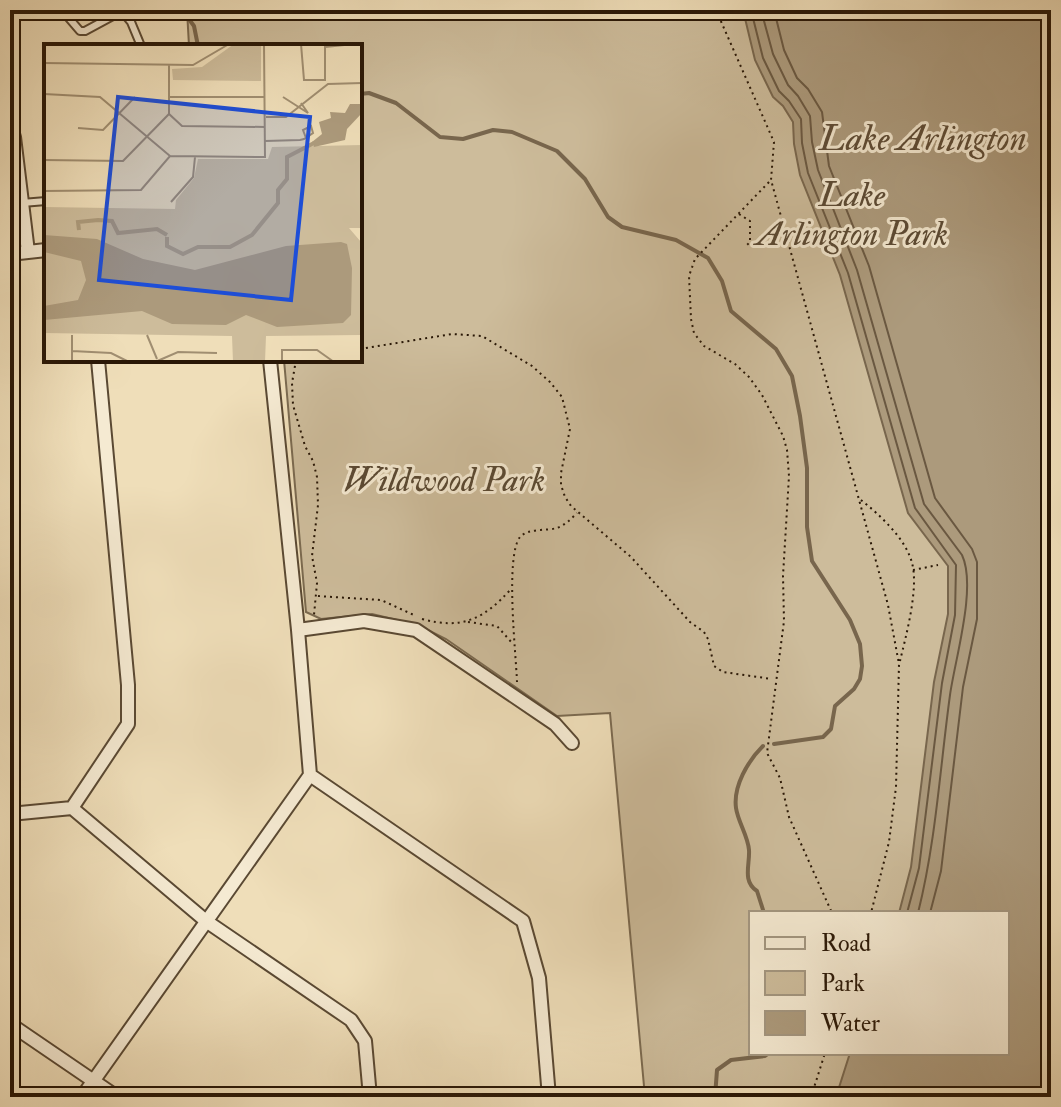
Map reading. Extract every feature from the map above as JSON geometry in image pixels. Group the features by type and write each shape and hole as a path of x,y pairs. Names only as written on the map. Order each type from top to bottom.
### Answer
{"street":[{"path":"10,134 14,137 28,252"},
{"path":"10,254 44,250"},
{"path":"72,808 128,724 128,685 98,362"},
{"path":"82,1097 310,775 270,362"},
{"path":"298,630 364,621 416,630 555,724 572,743"},
{"path":"310,775 523,921 539,978 549,1097"},
{"path":"10,814 72,808 206,921 351,1020 365,1041 370,1097"},
{"path":"10,1024 117,1097"}],"lane":[{"path":"62,10 80,31 121,11 131,22 140,44"},
{"path":"22,203 44,201"}],"path":[{"path":"716,10 774,142 771,180 888,605 899,664"},
{"path":"771,180 695,259 689,276 691,319 694,333 704,346 735,364 755,386 783,436 787,450 789,476 783,576 784,621 767,753 780,778 789,817 831,911"},
{"path":"738,213 750,221 750,242 746,246"},
{"path":"362,349 468,334 482,336 532,366 556,389 567,410 570,429 561,485 571,506 631,557 690,622 704,632 714,666 723,672 775,680"},
{"path":"296,362 293,405 317,477 318,505 312,556 317,596 313,628"},
{"path":"860,500 873,510 908,550 913,570 912,598 899,664 896,787 889,842 872,911"},
{"path":"518,699 512,588 515,550 521,537 528,532 557,528 578,512"},
{"path":"913,570 938,565"},
{"path":"467,622 491,611 512,588"},
{"path":"317,596 381,600 434,622 497,626 515,646"},
{"path":"811,1097 824,1055"}],"green space":[{"path":"187,10 1051,10 1051,1097 645,1097 610,713 557,716 446,639 418,625 372,614 321,619 306,612 284,362 362,362 362,44 189,44"}],"water":[{"name":"Lake Arlington","path":"743,10 1051,10 1051,1097 836,1097 849,1055 1009,1055 1009,911 900,911 911,867 934,682 948,614 948,566 908,513 840,275 800,175 793,122 773,97 755,60"}],"waterway":[{"path":"182,10 194,26 198,44"},
{"path":"362,94 369,93 396,103 440,137 463,139 493,130 512,132 557,151 585,179 608,217 622,227 676,240 708,258 722,281 731,311 776,349 792,376 800,416 807,468 807,527 812,561 850,620 860,644 862,666 860,679 835,706 831,729 823,737 774,744"},
{"path":"763,746 743,774 736,800 748,845 748,878 757,891 763,911"},
{"path":"715,1097 717,1070 731,1060 766,1055"}],"park label":[{"name":"Lake Arlington Park","path":"852,214"},
{"name":"Wildwood Park","path":"444,480"}]}
